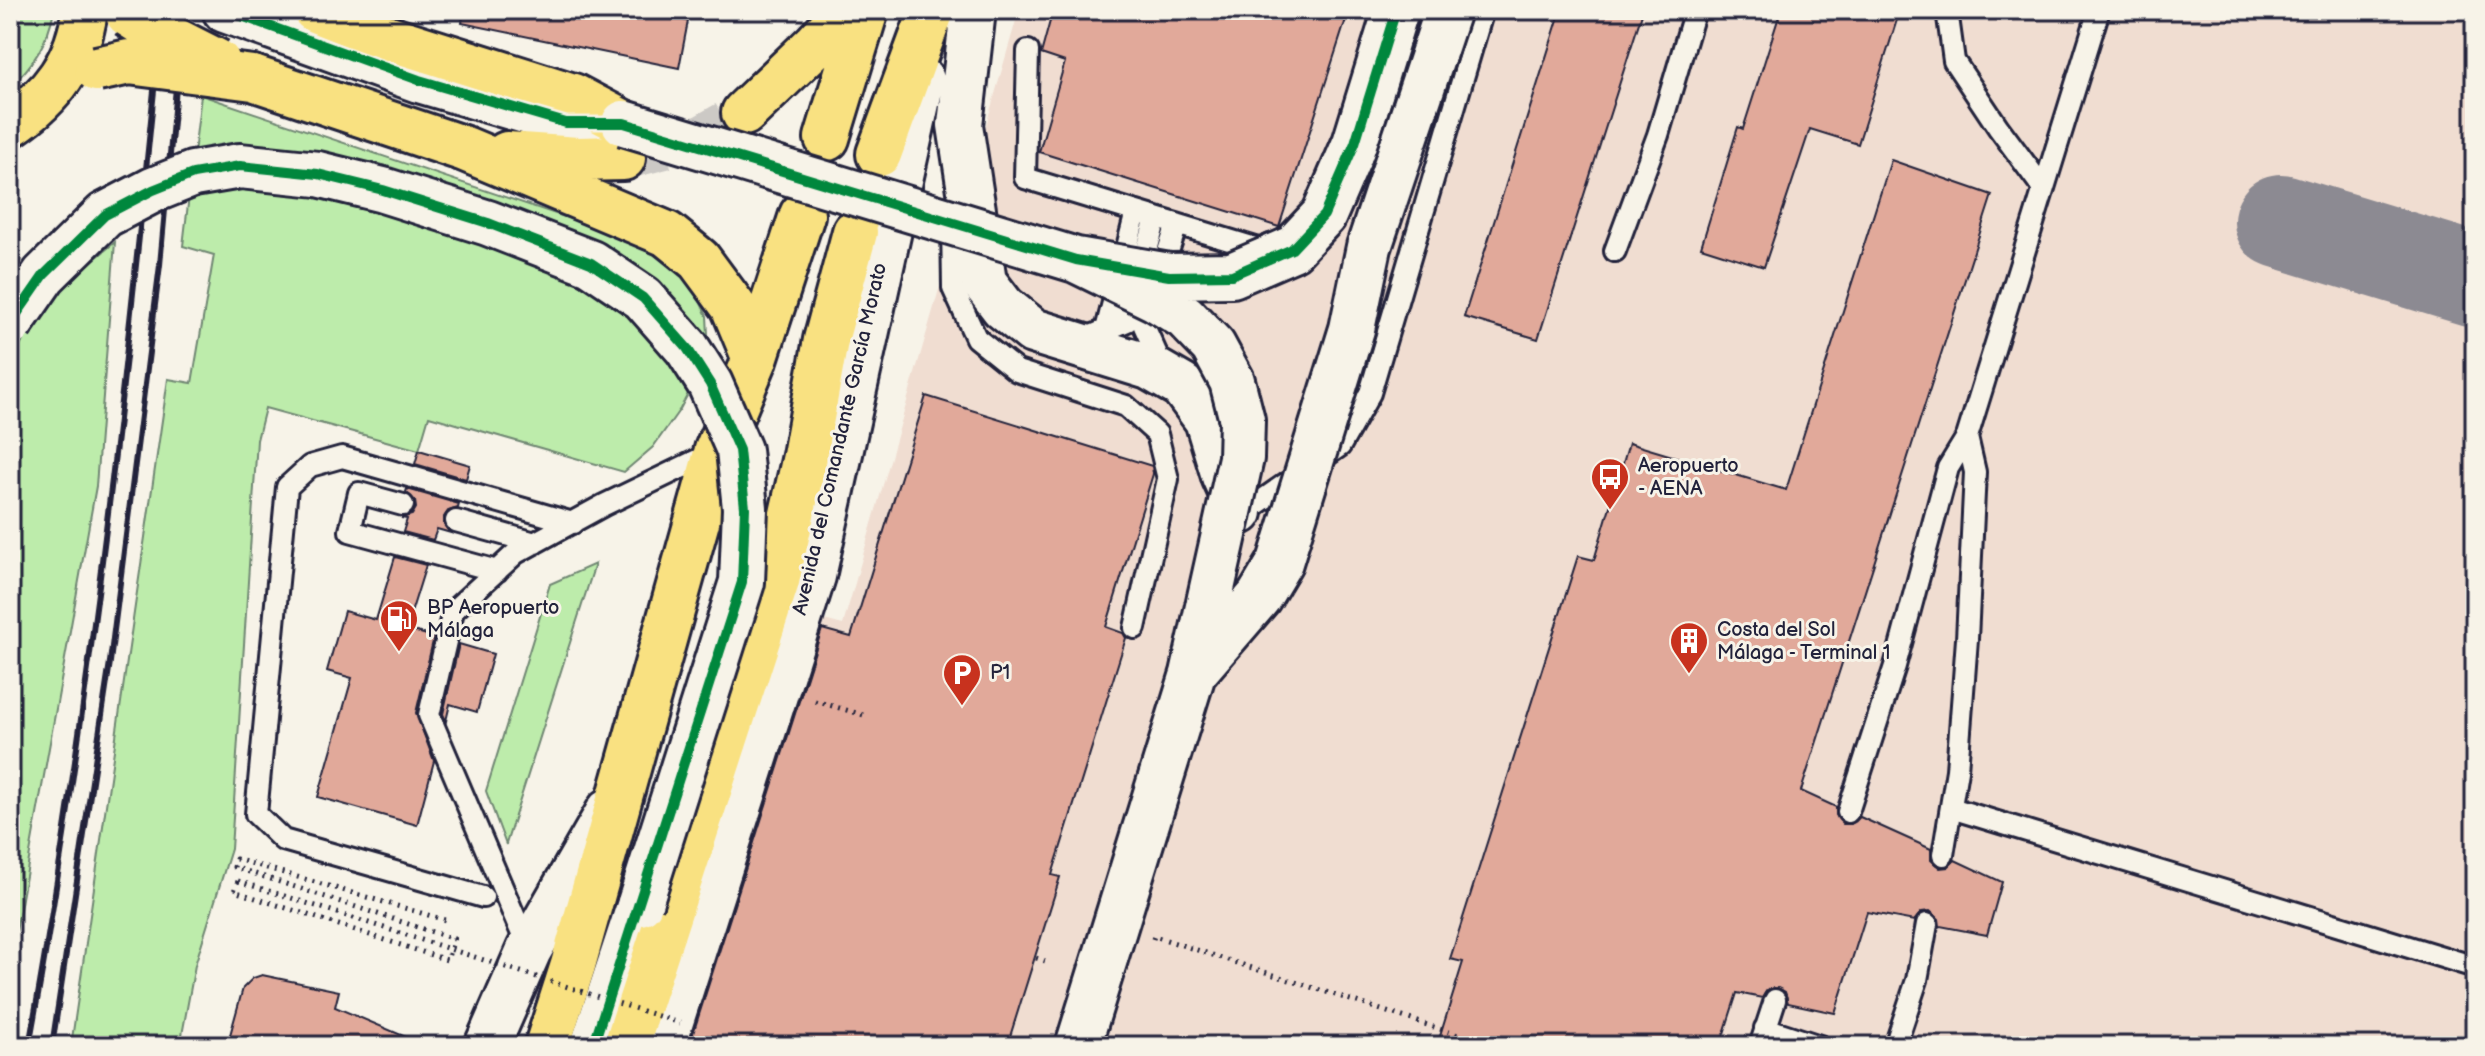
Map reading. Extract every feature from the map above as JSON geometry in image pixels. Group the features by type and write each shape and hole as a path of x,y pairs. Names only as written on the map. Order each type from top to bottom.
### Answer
{"main road":[{"path":"80,72 85,10"},
{"path":"315,10 370,32 573,96 624,140 577,159 465,149"},
{"path":"744,113 847,10"},
{"path":"827,138 866,10"},
{"name":"Avenida del Comandante García Morato","path":"879,154 935,10"},
{"path":"126,12 204,56 253,78 465,149 667,234 699,260 733,306 755,359"},
{"path":"10,125 80,72 129,62 253,78"},
{"path":"547,1046 573,965 717,450 755,359 802,215"},
{"name":"Avenida del Comandante García Morato","path":"626,1046 777,581 805,456 826,340 855,232"}],"street":[{"path":"225,10 419,80 624,140 1076,260 1169,276 1232,275 1292,249 1324,215 1355,143 1396,10"},
{"name":"Avenida del Comandante García Morato","path":"671,1035 813,576 935,10"},
{"path":"973,10 960,125 984,282 1003,307 1033,331 1090,337 1182,386 1207,420 1224,476 1241,515 1095,1046"},
{"path":"1193,674 1259,597 1280,562 1352,329 1369,247 1448,10"},
{"path":"10,324 44,275 105,215 193,174 240,166 318,174 383,190 488,223 591,263 643,298 687,348 710,384 739,450 745,508 742,582 593,1046"},
{"path":"1076,260 1156,299 1185,317 1213,346 1232,381 1242,420 1241,458 1193,674 1078,1046"},
{"path":"487,1046 529,950 620,792"}],"lane":[{"path":"1241,515 1340,446 1370,393 1483,10"},
{"path":"1615,251 1658,135 1695,10"},
{"path":"1947,10 1954,61 2043,188"},
{"path":"1848,812 1895,666 1948,468 1967,437 2099,10"},
{"path":"1028,51 1025,178 1262,250 1294,231"},
{"path":"960,125 951,176 953,288 976,338 1017,371 1126,406 1157,434 1168,479 1135,628"},
{"path":"1090,337 1136,212"},
{"path":"1090,337 1127,321 1156,218"},
{"path":"1169,379 1153,352 1144,326 1177,224"},
{"path":"1943,855 1962,701 1975,472 1967,437"},
{"path":"529,950 429,715 453,611 516,553 717,450"},
{"path":"483,897 283,840 256,814 287,487 310,466 342,457 573,523"},
{"path":"403,505 359,493 350,531 497,571"},
{"path":"456,521 535,543"},
{"path":"1951,808 2475,967"},
{"path":"1895,1046 1917,980 1927,924"},
{"path":"1775,1000 1763,1037 1820,1046"}],"path":[{"path":"445,920 236,859 234,867 454,939 447,960 234,891 238,881 671,1035"},
{"path":"1154,936 1492,1046"},
{"path":"1036,958 1045,961"}],"shaded area":[{"path":"1019,10 2475,10 2475,1046 644,1046 786,610 843,625"}],"green space":[{"path":"10,10 54,10 39,52 10,86"},
{"path":"201,95 636,241 691,282 707,316 709,354 680,409 653,447 624,472 429,416 419,450 265,408 257,440 231,849 195,965 180,1046 71,1046 168,379 192,383 214,255 183,246"},
{"path":"115,242 96,486 10,965 10,364 46,300"},
{"path":"595,564 506,845 486,791 550,584"}],"building":[{"path":"464,10 657,10 656,14 688,21 679,68 462,23"},
{"path":"1053,10 1349,10 1279,227 1039,152 1065,62 1041,54"},
{"path":"1561,10 1643,10 1538,339 1464,317"},
{"path":"1781,10 1900,10 1858,144 1810,129 1764,267 1701,247 1738,127 1743,129"},
{"name":"Costa del Sol Málaga - Terminal 1","path":"1891,160 1992,195 1801,791 1836,807 1836,815 1843,824 1851,824 1860,817 1931,849 1931,860 1940,868 1948,867 1955,860 2002,882 1987,935 1940,926 1939,919 1930,911 1922,912 1914,921 1867,912 1835,1013 1788,1003 1785,992 1778,988 1767,990 1762,998 1737,993 1720,1046 1437,1046 1463,962 1450,959 1578,556 1594,560 1629,443 1786,490"},
{"name":"P1","path":"926,396 1152,466 1153,474 1106,627 1123,633 1126,638 1052,875 1060,877 1007,1046 689,1046 822,629 851,637"},
{"path":"419,450 470,465 466,479 415,464"},
{"path":"407,489 459,504 444,517 444,525 451,533 437,529 433,540 403,532 407,519 401,518 412,515 416,508"},
{"path":"395,557 426,565 406,629 434,637 416,713 434,761 417,825 318,797 352,678 327,671 344,611 376,620"},
{"path":"459,644 493,654 477,712 450,704 446,721 443,714"},
{"path":"262,975 339,991 335,1007 427,1046 227,1046 243,988 253,978"}],"taxiway":[{"path":"2281,221 2475,280"}],"tunnel":[{"path":"623,158 702,137 744,113"}],"railway":[{"path":"29,1046 71,788 106,529 162,10"},
{"path":"52,1046 110,662 160,265 183,10"}],"cycle path":[{"path":"225,10 419,80 566,123 624,123 1076,260 1169,276 1232,275 1292,249 1324,215 1355,143 1396,10"},
{"path":"10,324 44,275 105,215 193,174 240,166 318,174 383,190 488,223 591,263 643,298 687,348 710,384 739,450 745,508 742,582 593,1046"}],"place":[{"name":"Aeropuerto - AENA","path":"1610,511"},
{"name":"BP Aeropuerto Málaga","path":"399,653"},
{"name":"Costa del Sol Málaga - Terminal 1","path":"1689,675"},
{"name":"P1","path":"962,707"}]}
